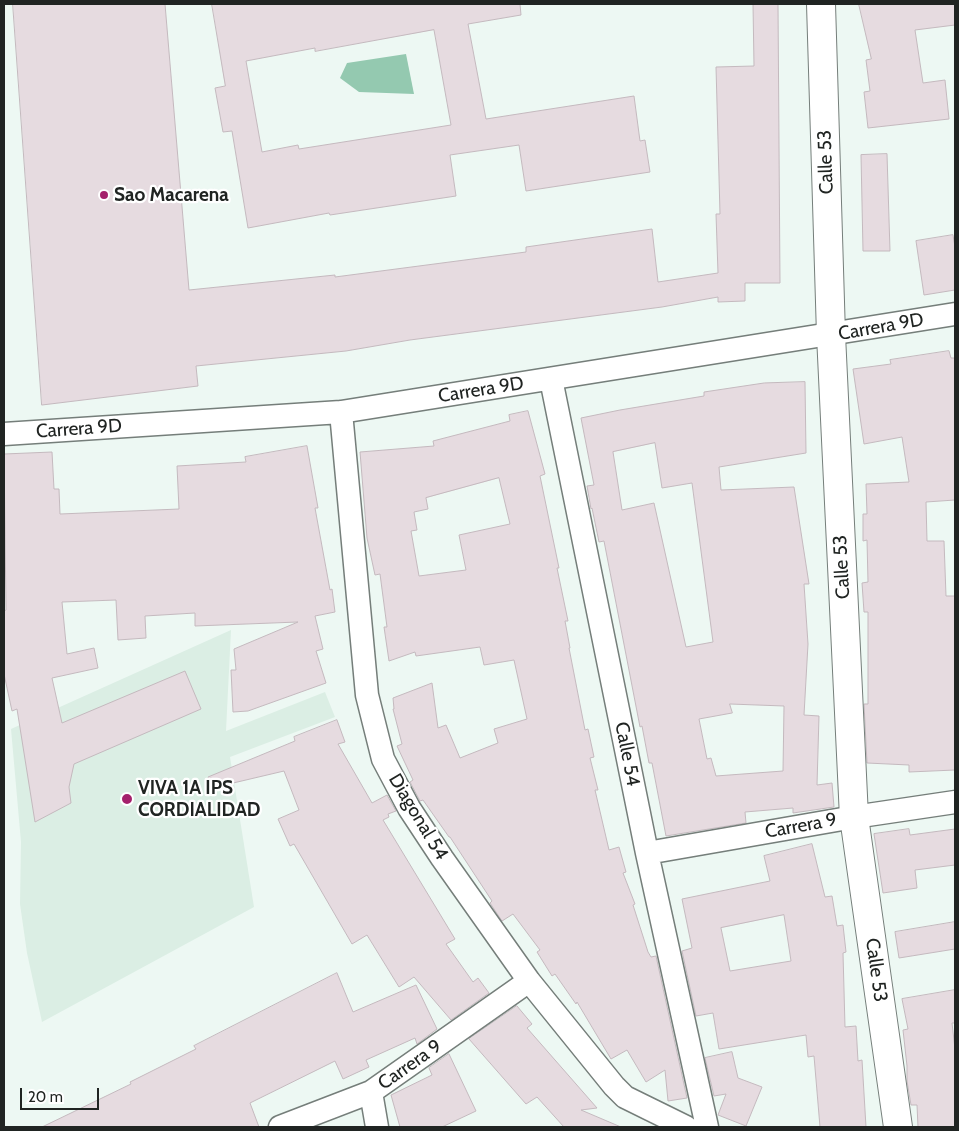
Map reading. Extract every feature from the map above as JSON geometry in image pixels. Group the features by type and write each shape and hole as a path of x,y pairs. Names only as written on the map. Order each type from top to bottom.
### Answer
{"street":[{"name":"Calle 53","path":"821,4 831,335 854,817 898,1127"},
{"name":"Carrera 9D","path":"4,434 342,412 955,314"},
{"name":"Calle 54","path":"551,379 647,853 707,1127"},
{"name":"Diagonal 54","path":"342,412 367,695 383,759 409,808 442,858 529,981 614,1086 625,1097 686,1127"},
{"name":"Carrera 9","path":"647,853 854,817 955,802"},
{"name":"Carrera 9","path":"280,1127 371,1092 529,981"},
{"path":"371,1092 377,1127"}],"shaded area":[{"path":"406,54 414,94 359,92 340,78 347,63"},
{"name":"VIVA 1A IPS CORDIALIDAD","path":"231,630 226,731 325,692 335,717 230,757 254,907 42,1022 27,953 20,904 21,842 11,729"}],"building":[{"path":"13,4 165,4 189,290 335,275 335,277 526,252 526,247 652,229 658,282 718,273 716,214 720,214 716,67 754,66 753,4 778,4 780,283 745,283 745,301 718,302 718,297 662,307 410,340 346,351 196,366 198,386 42,405"},
{"path":"212,4 520,4 521,15 468,24 486,119 634,96 640,141 645,140 650,172 526,191 519,145 450,155 456,196 330,215 329,213 248,228 232,131 223,132 215,88 225,86","holes":["434,30 451,125 299,149 298,145 262,152 246,61 315,48 315,51"]},
{"path":"859,4 955,4 955,25 915,30 923,83 945,80 949,119 868,128 864,92 870,91 866,60 871,59"},
{"path":"887,154 890,251 863,251 861,155"},
{"path":"953,235 955,247 955,290 924,295 916,241"},
{"path":"949,351 951,358 955,358 955,500 926,502 927,541 944,541 946,596 955,596 955,770 909,772 909,765 867,763 864,704 868,704 868,612 864,612 862,583 868,582 867,540 863,541 863,514 867,514 866,484 909,482 902,437 864,444 853,369 891,364 890,360"},
{"path":"805,382 806,453 719,467 721,490 794,487 809,584 804,584 808,644 804,715 819,716 817,785 832,783 834,807 793,813 793,808 745,812 746,823 666,836 652,763 649,763 642,726 640,727 604,541 599,542 591,509 587,486 594,485 581,418 704,396 704,392 764,383","holes":["655,443 662,488 692,483 713,642 686,647 654,503 622,510 613,452","730,704 784,706 783,771 716,776 711,758 707,759 699,719 732,713"]},
{"path":"528,411 545,474 540,476 568,621 565,621 569,648 585,730 588,729 594,757 590,758 598,790 595,790 609,850 619,847 626,872 623,873 635,904 633,905 648,952 651,957 656,956 687,1098 668,1101 665,1070 646,1082 627,1050 611,1059 577,1002 576,1004 555,974 552,976 537,952 540,950 513,914 502,921 490,903 492,901 450,837 423,800 420,801 410,782 413,780 397,746 402,744 393,709 393,698 432,683 438,728 446,725 460,758 498,743 494,729 527,719 514,660 484,665 480,647 416,656 415,652 389,661 384,627 387,627 380,574 375,575 367,538 360,452 434,446 433,441 510,421 509,415","holes":["499,478 510,524 459,535 466,570 419,576 411,531 417,530 414,512 428,509 426,498"]},
{"path":"307,446 318,508 315,508 335,612 315,616 323,649 316,651 326,683 248,711 233,712 231,670 236,670 234,649 298,622 195,626 195,613 145,616 146,638 118,640 116,600 62,602 67,654 94,648 98,668 52,678 62,723 185,671 201,709 74,764 69,787 71,803 35,822 17,709 12,711 4,674 4,611 6,610 4,454 52,452 54,489 59,489 60,514 179,509 177,466 246,462 245,457"},
{"path":"337,720 345,742 338,744 372,803 387,795 396,811 388,814 389,817 383,820 455,939 446,944 473,982 478,978 489,993 451,1020 414,977 399,987 367,935 352,944 294,844 290,846 278,819 299,810 284,771 212,788 208,777 295,741 294,737"},
{"path":"909,829 910,835 955,829 955,865 915,870 917,888 883,893 874,834"},
{"path":"812,844 825,897 832,896 837,926 843,925 846,952 843,953 845,1027 856,1026 858,1061 862,1060 866,1127 820,1127 814,1056 808,1057 806,1035 719,1049 713,1013 696,1016 682,951 692,948 682,899 770,881 764,856","holes":["784,915 791,961 730,971 721,928"]},
{"path":"955,922 955,949 899,958 895,932"},
{"path":"337,973 353,1012 416,985 437,1029 417,1044 415,1038 366,1060 369,1067 343,1079 335,1061 250,1103 259,1127 42,1127 131,1084 130,1082 196,1049 194,1046"},
{"path":"955,990 955,1023 952,1023 955,1049 955,1127 918,1127 917,1105 911,1105 907,1081 903,1030 908,1029 902,999"},
{"path":"517,1006 532,1024 527,1028 597,1108 581,1110 621,1127 564,1127 537,1097 526,1104 469,1039"},
{"path":"732,1052 738,1078 762,1087 746,1126 718,1115 726,1094 714,1096 705,1058"},
{"path":"449,1054 476,1111 442,1127 400,1127 391,1095 432,1075 429,1068"}],"place":[{"name":"Sao Macarena","path":"104,195"},
{"name":"VIVA 1A IPS CORDIALIDAD","path":"127,799"}]}
